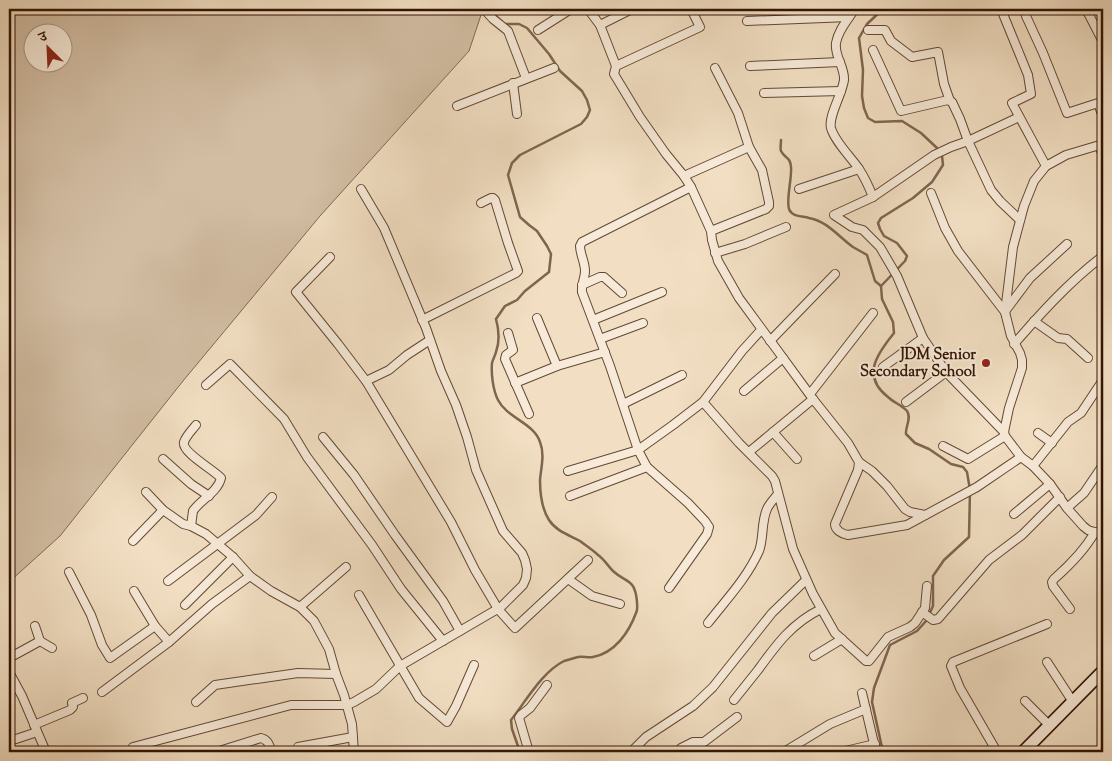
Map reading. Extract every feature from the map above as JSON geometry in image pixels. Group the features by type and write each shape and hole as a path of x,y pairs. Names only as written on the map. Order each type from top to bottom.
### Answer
{"street":[{"path":"484,9 508,32 526,78"},
{"path":"538,30 571,9"},
{"path":"588,9 600,26 616,66 614,74 631,104 691,187 711,231 715,253 738,298 848,444 859,462 872,471 905,508 910,512 925,516"},
{"path":"600,26 632,9"},
{"path":"616,66 700,27 691,9"},
{"path":"853,9 838,35 836,44 836,51 844,77 842,91 830,119 835,137 867,182 872,197"},
{"path":"1001,9 1028,75 1031,94 1012,103 1046,166"},
{"path":"1024,9 1067,113 1098,103 1103,117"},
{"path":"1086,9 1103,42"},
{"path":"746,21 849,17"},
{"path":"868,30 885,30 891,41 912,57 938,52 944,84 950,100 991,190 1020,220"},
{"path":"873,50 901,111 950,100"},
{"path":"750,66 840,62"},
{"path":"457,106 554,68"},
{"path":"711,231 766,209 769,206 762,170 750,147 738,113 716,68"},
{"path":"513,83 517,114"},
{"path":"764,93 842,91"},
{"path":"1019,117 934,155 872,197 834,215 852,228 863,230 880,247 897,276 924,338 946,372 1004,434 1021,457 1033,466 1050,484 1067,508 1088,530 1103,535"},
{"path":"1005,312 1013,247 1024,206 1034,181 1046,166 1066,155 1101,145 1103,155"},
{"path":"684,176 750,147"},
{"path":"799,190 859,170"},
{"path":"669,588 707,534 708,527 705,521 688,504 647,466 638,450 605,352 582,292 586,269 580,246 582,242 691,187"},
{"path":"133,747 291,705 347,705 354,702 376,689 400,666 501,607 522,585 526,578 525,560 518,548 503,531 476,470 456,405 422,320 384,228 361,189"},
{"path":"931,193 945,228 958,251 1005,312 1014,344 1020,352 1022,360 1022,368 1009,408 1004,434 968,459 943,446"},
{"path":"422,320 496,284 518,271 495,200 491,198 481,203"},
{"path":"715,253 745,244 786,227"},
{"path":"1005,312 1030,278 1067,244"},
{"path":"1014,344 1053,300 1103,256"},
{"path":"330,257 296,292 366,381 451,522 475,570 498,609 515,628 588,560"},
{"path":"770,342 835,274"},
{"path":"582,285 604,277 622,293"},
{"path":"593,320 662,292"},
{"path":"749,452 811,396 873,313"},
{"path":"537,318 557,366"},
{"path":"1034,321 1058,338 1067,339 1088,358"},
{"path":"600,339 643,323"},
{"path":"568,471 638,450 703,402 742,351 762,330"},
{"path":"508,333 513,350 506,355 505,359 529,414"},
{"path":"883,367 924,338"},
{"path":"366,381 389,370 430,340"},
{"path":"516,383 557,366 605,352"},
{"path":"744,390 783,358"},
{"path":"206,385 230,364 284,418 307,457 372,545 401,589 442,641"},
{"path":"906,402 946,372"},
{"path":"623,404 682,375"},
{"path":"1033,466 1068,422 1081,412 1103,380"},
{"path":"703,402 775,480 793,549 812,594 835,633 868,662 888,637 910,627 926,615"},
{"path":"191,526 193,511 209,496 221,478 184,448 184,440 196,425"},
{"path":"773,432 797,459"},
{"path":"1038,433 1052,443"},
{"path":"323,438 354,475 395,535 444,601 460,631"},
{"path":"859,462 858,470 835,524 837,530 848,535 906,525 977,487 1021,457"},
{"path":"163,459 191,484 209,496"},
{"path":"1067,508 1084,492 1103,465"},
{"path":"570,496 647,466"},
{"path":"1014,514 1050,484"},
{"path":"146,492 163,510 183,524 206,534 218,543 250,576 270,591 300,607 314,621 329,649 347,705 352,724 354,752"},
{"path":"708,623 750,568 760,549 765,513 778,494"},
{"path":"926,615 935,620 938,619 989,560 1022,535 1060,497"},
{"path":"168,581 256,515 272,498"},
{"path":"133,541 163,510"},
{"path":"1070,609 1052,582 1074,561 1090,541 1094,532"},
{"path":"185,606 232,557"},
{"path":"300,607 346,567"},
{"path":"69,572 92,615 102,645 110,658 155,626"},
{"path":"102,692 169,642 212,604 250,576"},
{"path":"568,579 592,596 620,604"},
{"path":"635,751 646,738 693,706 713,687 772,613 806,580"},
{"path":"926,615 927,586"},
{"path":"134,591 155,626 169,642"},
{"path":"359,595 419,698 447,722 474,665"},
{"path":"734,700 778,643 793,627 821,609"},
{"path":"997,752 960,688 951,666 953,662 1048,624"},
{"path":"35,626 40,641 52,648"},
{"path":"814,656 842,639"},
{"path":"9,658 40,641"},
{"path":"1047,662 1073,702"},
{"path":"1023,752 1103,671"},
{"path":"9,672 22,696 46,752"},
{"path":"196,702 215,685 298,673 336,674"},
{"path":"529,752 520,718 547,685"},
{"path":"862,693 876,752"},
{"path":"9,740 16,739 70,710 73,707 72,703 83,698"},
{"path":"1024,701 1050,726"},
{"path":"784,752 830,724 866,709"},
{"path":"680,752 681,748 693,742 704,742 737,717"},
{"path":"298,747 353,737"},
{"path":"216,752 261,738 268,742 272,752"},
{"path":"841,752 874,744"}],"shaded area":[{"path":"9,9 483,9 469,51 320,216 183,381 60,536 9,582"}],"waterway":[{"path":"493,9 495,15 504,24 519,24 527,28 549,54 560,71 582,91 590,110 581,124 520,155 512,163 508,175 520,217 537,231 551,254 549,272 525,291 517,300 505,306 496,319 499,340 492,363 492,377 496,396 502,406 537,435 540,442 542,456 541,495 549,520 559,530 591,549 613,571 630,582 636,594 637,606 637,612 625,634 608,651 601,655 578,657 564,661 542,679 511,720 520,752"},
{"path":"883,9 867,24 859,38 863,70 862,96 864,108 868,118 875,122 902,121 921,133 937,148 942,156 943,165 932,182 913,198 881,218 878,223 884,236 897,243 907,256 905,261 881,286 882,299 893,322 894,333 882,349 874,365 875,381 890,399 907,411 909,417 906,434 915,443 929,449 951,464 963,467 967,472 970,490 969,537 944,560 933,576 933,606 926,621 917,631 890,645 874,688 872,702 883,752"},
{"path":"781,140 781,151 790,161 791,167 788,200 790,212 822,222 853,247 867,255 875,281 881,286"}],"place":[{"name":"JDM Senior Secondary School","path":"986,363"}]}
